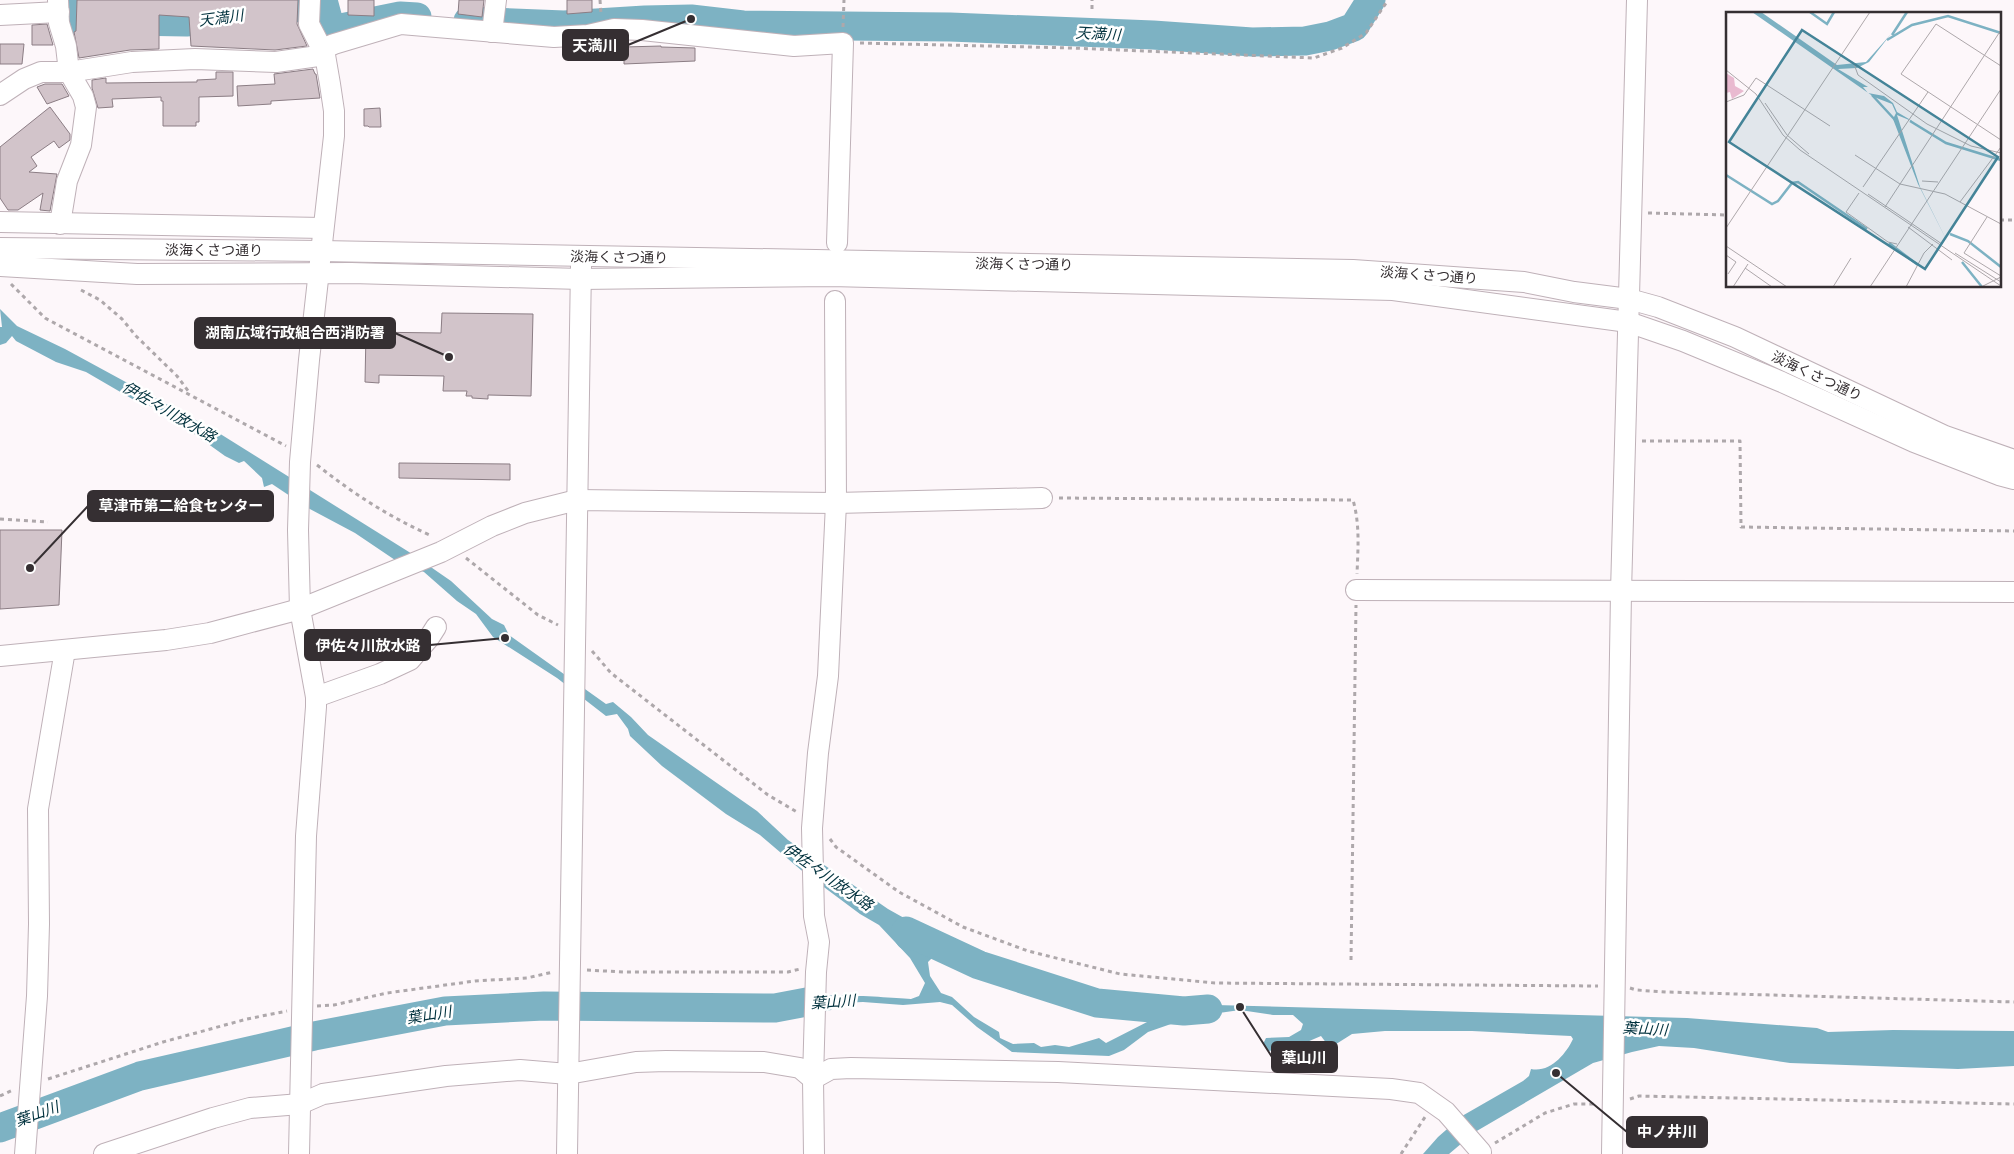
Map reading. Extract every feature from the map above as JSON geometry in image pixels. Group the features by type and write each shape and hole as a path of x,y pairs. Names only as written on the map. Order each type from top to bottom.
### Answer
{"street":[{"path":"299,1154 306,836 316,697 300,609 298,530 301,457 309,360 334,119 330,84 323,52 309,24 310,0"},
{"path":"492,32 496,0"},
{"path":"1612,1154 1624,441 1637,0"},
{"path":"0,15 58,6 59,23 66,46 69,72 83,96 85,117 81,146 67,181 60,224"},
{"path":"0,95 24,79 42,72 69,72 132,62 195,59 276,62 323,52 334,44 401,24 554,37 588,36 614,29 642,30 794,46 842,43 837,243"},
{"path":"0,222 323,228"},
{"name":"淡海くさつ通り","path":"0,248 321,251 1353,270 1463,276 1524,282 1574,292 1628,299 1658,308 1735,337 1816,377 1945,436 2014,460"},
{"path":"567,1154 575,722 574,642 580,256"},
{"name":"淡海くさつ通り","path":"4,274 319,273 581,279 831,276 1394,290 1628,322 1692,345 1782,382 1914,442 2014,479"},
{"path":"814,1154 813,1078 816,968 819,942 815,909 812,823 818,754 828,676 836,503 834,301"},
{"path":"0,656 166,640 210,633 300,609 446,549 492,526 525,513 577,500 836,503 1042,498"},
{"path":"1356,590 2014,592"},
{"path":"316,697 380,674 410,660 429,638 436,626"},
{"path":"25,1154 37,996 39,942 38,809 64,650"},
{"path":"104,1154 250,1108 300,1102 324,1094 446,1076 520,1070 568,1074 636,1062 764,1062 800,1068 813,1078"},
{"path":"813,1078 831,1069 851,1068 1058,1072 1391,1089 1419,1093 1435,1104 1446,1112 1481,1152"}],"path":[{"path":"600,0 601,14"},
{"path":"844,0 842,43 1072,48 1314,58 1342,48 1366,33 1388,0"},
{"path":"1092,0 1092,9"},
{"path":"1632,213 1726,215"},
{"path":"4,274 45,318 279,444 398,521 446,549 461,552 471,563 768,796 812,823 836,847 899,892 963,927 1028,951 1120,974 1215,983 1615,987 1666,992 2014,1002"},
{"path":"81,290 100,300 122,319 136,336 177,376 191,395"},
{"path":"1624,441 1740,441 1740,527 2014,531"},
{"path":"1042,498 1353,500 1357,513 1358,543 1351,960"},
{"path":"0,519 48,522"},
{"path":"0,1096 163,1042 247,1019 334,1005 387,993 476,981 527,978 570,968 623,972 788,972 816,968"},
{"path":"1481,1152 1545,1113 1574,1104 1639,1096 2014,1104"},
{"path":"1401,1154 1435,1104"}],"water":[{"path":"0,309 17,326 65,349 214,430 409,552 451,581 492,619 504,625 509,635 606,704 613,702 648,735 757,811 788,840 888,909 938,937 933,957 928,962 930,976 941,993 952,997 974,1017 999,1032 1000,1038 1013,1044 1034,1043 1041,1047 1055,1045 1069,1047 1099,1038 1106,1043 1165,1014 1178,1004 1687,1018 1817,1028 1828,1032 1893,1030 2014,1031 2014,1066 1958,1069 1790,1063 1694,1048 1659,1046 1593,1063 1475,1132 1449,1154 1423,1154 1438,1137 1462,1116 1523,1081 1529,1076 1531,1069 1545,1068 1551,1065 1562,1056 1570,1045 1573,1039 1571,1036 1472,1031 1385,1031 1352,1034 1333,1046 1327,1044 1321,1036 1291,1051 1277,1049 1269,1051 1263,1044 1266,1038 1289,1037 1301,1030 1303,1024 1293,1015 1273,1015 1240,1010 1191,1017 1148,1032 1124,1050 1109,1056 1012,1052 977,1027 952,1005 940,1002 903,1005 863,1002 838,1003 831,1010 809,1015 783,1009 769,1012 777,1004 804,997 862,996 911,999 919,996 925,983 910,958 879,925 860,914 801,870 760,835 726,814 662,766 630,736 628,729 617,714 606,716 557,678 493,637 476,614 457,601 424,572 395,560 355,533 308,508 272,484 264,487 262,478 244,461 239,463 225,456 158,408 141,404 86,372 56,362 16,341 12,336 6,343 0,345 0,327 2,327"}],"building":[{"path":"77,0 298,0 297,24 307,46 275,50 191,46 189,17 159,15 159,49 130,50 79,58 74,32 76,31"},
{"path":"348,0 374,0 374,16 348,15"},
{"path":"459,0 484,0 482,17 458,14"},
{"path":"567,0 592,0 592,12 567,14"},
{"path":"47,24 53,45 32,45 32,25"},
{"path":"0,44 24,44 22,64 0,64"},
{"path":"661,46 695,48 695,61 624,64 624,47"},
{"path":"313,69 316,74 320,98 271,101 271,104 238,106 237,86 275,84 274,74"},
{"path":"216,72 233,72 233,96 199,97 199,122 196,122 196,126 163,126 163,101 161,101 161,97 112,99 113,107 98,108 92,88 92,80 106,78 106,83 197,82 197,80 216,79"},
{"path":"45,84 62,84 69,96 47,104 37,87"},
{"path":"50,107 70,134 70,140 59,148 54,141 31,157 37,166 29,172 57,174 50,211 40,210 43,193 18,210 8,210 0,198 0,147"},
{"path":"380,108 381,127 364,126 364,109"},
{"path":"442,313 533,314 531,396 488,395 488,399 472,398 472,396 466,396 467,391 443,391 444,376 379,375 379,383 365,382 366,332 441,333"},
{"path":"399,463 510,464 510,480 399,478"},
{"path":"0,530 62,530 59,605 0,609"}],"waterway":[{"name":"天満川","path":"69,0 72,20 186,22 324,4 331,30 400,16 417,17"},
{"name":"天満川","path":"468,21 564,25 691,19 743,25 950,27 1153,35 1252,42 1305,41 1330,36 1354,27 1371,0"},
{"name":"葉山川","path":"909,936 906,931 979,965 1097,1003 1184,1011 1208,1009"},
{"name":"葉山川","path":"0,1128 140,1076 314,1036 445,1011 544,1006 775,1008 812,1001"}],"place":[{"name":"天満川","path":"691,19"},
{"name":"湖南広域行政組合西消防署","path":"449,357"},
{"name":"草津市第二給食センター","path":"30,568"},
{"name":"伊佐々川放水路","path":"505,638"},
{"name":"葉山川","path":"1240,1007"},
{"name":"中ノ井川","path":"1556,1073"}]}
